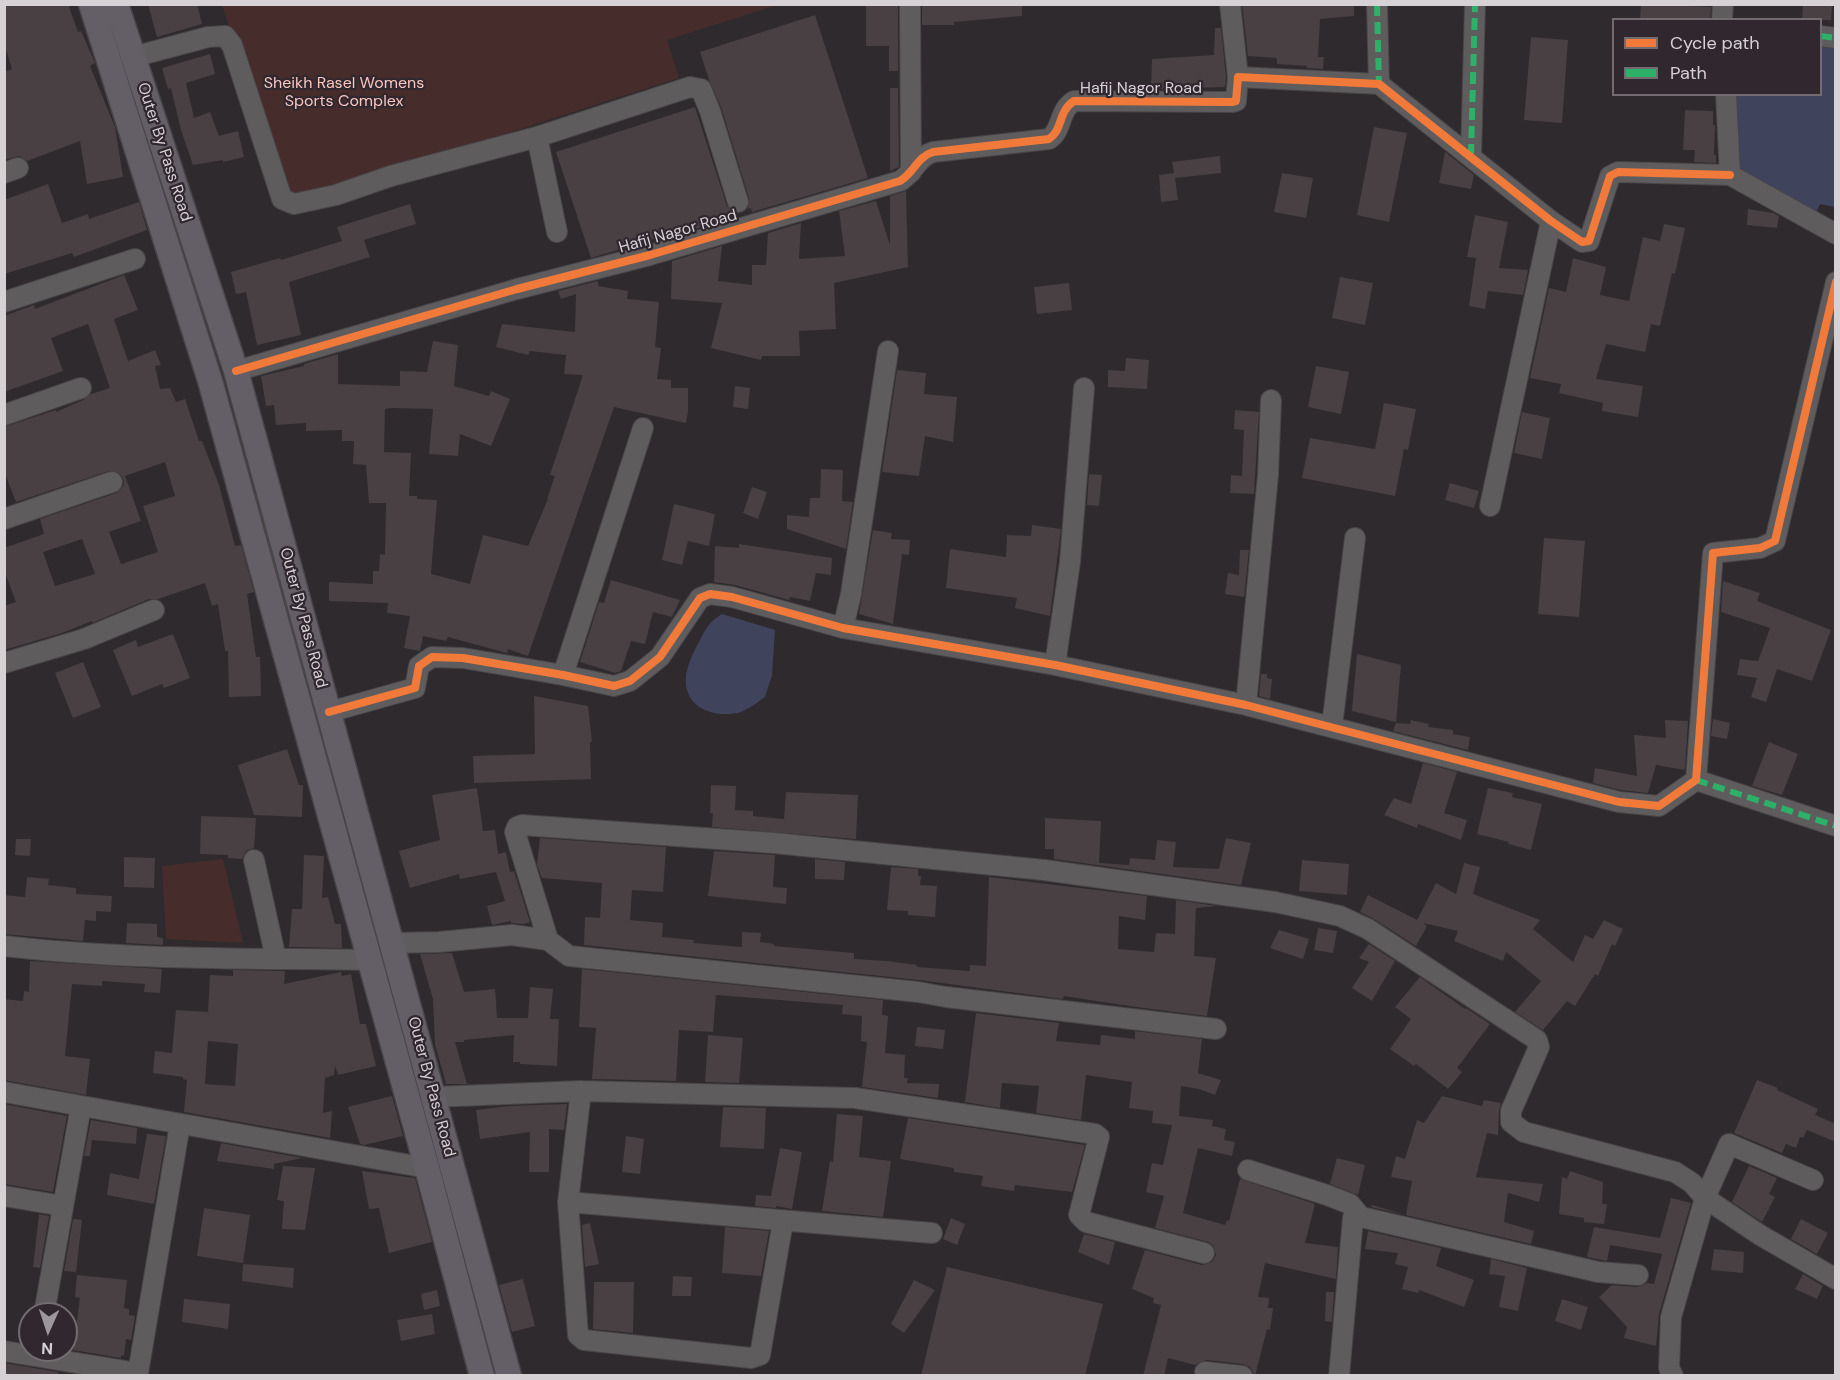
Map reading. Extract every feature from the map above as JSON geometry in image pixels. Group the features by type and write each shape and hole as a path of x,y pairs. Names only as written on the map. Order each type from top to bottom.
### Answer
{"main road":[{"name":"Outer By Pass Road","path":"91,4 211,384 482,1376"},
{"name":"Outer By Pass Road","path":"116,4 236,371 509,1376"}],"street":[{"path":"910,4 911,172"},
{"path":"1230,4 1238,77 1379,84 1551,221 1582,242 1589,241 1610,176 1618,172 1730,175 1836,234"},
{"path":"1377,4 1379,84"},
{"path":"1471,156 1475,4"},
{"path":"133,57 208,37 225,36 232,45 282,199 294,204 336,195 391,176 537,137 690,87 701,89 738,202"},
{"name":"Hafij Nagor Road","path":"236,371 517,289 662,252 900,181 926,154 933,152 1050,139 1054,136 1065,108 1074,101 1232,102 1238,97 1238,77"},
{"path":"1726,96 1730,175"},
{"path":"537,137 557,232"},
{"path":"1490,506 1551,221"},
{"path":"4,302 135,259"},
{"path":"1696,780 1713,553 1760,548 1775,542 1836,282"},
{"path":"843,628 851,594 888,351"},
{"path":"4,415 81,388"},
{"path":"1055,665 1070,562 1084,388"},
{"path":"1246,705 1268,475 1271,400"},
{"path":"563,675 643,428"},
{"path":"4,519 112,482"},
{"path":"1332,726 1355,538"},
{"path":"329,711 415,688 420,666 432,657 463,658 615,686 630,681 660,657 700,598 710,594 732,597 843,628 1055,665 1246,705 1619,802 1659,806 1696,780"},
{"path":"4,663 84,639 154,610"},
{"path":"1696,780 1836,826"},
{"path":"548,940 515,832 517,827 522,825 774,843 1044,870 1275,902 1340,916 1368,929 1537,1040 1539,1047 1511,1111 1511,1122 1524,1132 1675,1172 1692,1183 1705,1198 1760,1235 1836,1279"},
{"path":"254,860 276,959"},
{"path":"392,943 439,942 512,935 548,940 569,956 894,989 1216,1029"},
{"path":"4,945 72,953 197,959 369,960"},
{"path":"581,1091 568,1202 578,1335 584,1340 751,1358 760,1355 783,1221"},
{"path":"434,1097 581,1091 855,1098 1095,1134 1099,1137 1079,1215 1086,1222 1204,1253"},
{"path":"4,1092 427,1168"},
{"path":"46,1302 81,1106"},
{"path":"78,1361 138,1373 180,1124"},
{"path":"1673,1376 1669,1368 1671,1317 1705,1198 1729,1144 1813,1180"},
{"path":"1248,1170 1343,1201 1350,1204 1361,1217"},
{"path":"4,1196 63,1206"},
{"path":"568,1202 932,1233"},
{"path":"1339,1376 1353,1218 1361,1217 1598,1272 1638,1275"},
{"path":"1205,1372 1242,1376"}],"green space":[{"name":"Sheikh Rasel Womens Sports Complex","path":"222,5 777,5 667,40 679,78 287,204"},
{"path":"223,859 243,943 166,939 162,866"}],"water":[{"path":"1822,45 1835,47 1835,207 1820,204 1816,213 1737,167 1733,96 1822,96"},
{"path":"722,614 775,630 772,675 765,697 744,711 731,714 703,709 695,704 686,687 689,663 695,650 708,626"}],"building":[{"path":"4,4 68,4 78,32 81,31 95,63 90,66 115,127 123,177 87,184 80,141 27,161 20,156 4,160 4,72 12,69 4,43"},
{"path":"148,4 197,4 202,24 157,37"},
{"path":"866,4 898,4 898,71 889,71 889,46 866,46"},
{"path":"1022,4 1022,16 954,22 954,25 922,25 922,5"},
{"path":"1242,4 1354,4 1354,16 1320,19 1318,57 1324,57 1323,69 1307,68 1307,66 1277,64 1277,58 1248,56"},
{"path":"1641,4 1711,7 1710,18 1640,18"},
{"path":"1803,4 1832,4 1831,20 1802,18"},
{"path":"815,15 868,178 752,212 751,208 748,209 749,198 721,107 700,52"},
{"path":"1215,28 1221,28 1225,87 1151,89 1152,59 1214,55"},
{"path":"1531,37 1568,40 1562,123 1524,120"},
{"path":"210,54 215,74 186,83 194,118 210,112 219,136 238,131 244,157 193,165 181,130 171,88 168,89 162,68"},
{"path":"890,88 898,88 899,167 890,171"},
{"path":"695,107 727,206 734,213 726,216 726,220 591,258 556,152"},
{"path":"1685,110 1713,111 1716,163 1694,162 1695,150 1683,150"},
{"path":"1374,127 1407,133 1389,222 1357,215"},
{"path":"1445,152 1474,175 1471,189 1439,183"},
{"path":"1220,156 1221,173 1175,178 1178,200 1161,202 1159,175 1174,173 1172,162"},
{"path":"1282,173 1313,178 1306,218 1274,212"},
{"path":"48,184 62,223 88,214 89,219 139,202 147,230 74,257 72,253 4,274 4,200"},
{"path":"906,191 908,267 834,283 836,329 799,331 800,356 762,356 761,360 711,348 722,303 671,299 672,261 722,246 718,281 752,285 752,265 766,265 768,233 801,223 799,259 845,256 839,211 876,201 890,245 890,196"},
{"path":"410,204 416,224 364,240 370,257 289,282 301,335 257,345 246,292 236,294 231,272 280,258 281,260 342,241 337,227"},
{"path":"1748,209 1779,216 1777,228 1747,225"},
{"path":"1475,215 1508,222 1499,268 1528,270 1523,295 1488,291 1485,309 1469,306 1476,258 1467,257"},
{"path":"1664,224 1685,228 1660,326 1651,324 1645,352 1606,344 1596,379 1643,386 1638,417 1602,411 1603,403 1559,393 1561,384 1530,378 1549,288 1566,292 1573,258 1606,267 1600,295 1629,301 1643,237 1660,241"},
{"path":"124,275 138,310 114,319 128,361 155,350 161,365 155,366 160,389 170,388 176,402 185,399 199,441 202,441 219,485 235,546 241,545 254,592 247,594 256,657 260,657 261,696 229,697 228,651 225,651 218,604 212,606 205,583 158,599 149,599 92,623 92,621 62,633 4,650 4,606 16,602 4,570 4,548 44,534 40,519 116,493 124,484 119,473 109,471 16,502 4,471 4,427 56,410 56,412 91,394 110,388 88,324 51,338 63,371 4,392 4,316 34,305 35,309","holes":["165,462 175,496 143,506 158,552 121,564 109,532 141,521 125,476","82,539 95,574 55,586 43,552"]},
{"path":"1340,277 1373,283 1365,325 1332,318"},
{"path":"598,281 598,286 628,291 627,299 659,302 655,347 661,348 657,379 671,380 671,388 688,388 686,423 614,407 528,656 508,649 507,653 448,637 446,641 423,636 420,651 404,648 410,616 387,613 388,603 329,601 329,582 373,584 373,571 379,571 380,554 385,555 386,503 369,503 366,465 353,464 354,441 342,441 342,430 306,431 306,423 276,425 274,405 266,406 261,376 304,366 304,364 338,354 338,384 400,386 400,371 427,372 433,341 458,345 454,386 489,396 491,391 510,399 491,446 460,434 458,456 429,454 433,409 391,408 385,409 384,452 411,453 409,496 417,496 417,499 437,500 431,574 470,584 483,535 528,546 548,499 555,476 550,475 583,375 564,374 566,355 530,351 528,355 496,347 502,324 575,332 576,294 561,299 558,291"},
{"path":"1069,283 1072,310 1037,314 1034,287"},
{"path":"1126,358 1149,360 1147,389 1108,387 1108,370 1125,371"},
{"path":"1316,366 1349,372 1341,414 1308,407"},
{"path":"897,370 926,373 924,394 957,397 953,442 925,436 919,476 882,472"},
{"path":"735,386 750,388 748,409 733,407"},
{"path":"1384,403 1416,409 1408,450 1404,449 1395,496 1302,478 1310,438 1375,449"},
{"path":"1235,410 1259,412 1254,494 1230,493 1231,475 1242,476 1244,430 1234,429"},
{"path":"1522,412 1550,418 1542,459 1514,453"},
{"path":"821,469 843,470 842,501 853,502 846,549 787,529 787,515 809,517 810,498 820,498"},
{"path":"1089,474 1102,475 1099,506 1087,505"},
{"path":"1450,483 1479,491 1474,508 1445,500"},
{"path":"752,487 767,492 758,519 743,513"},
{"path":"674,504 715,514 709,546 688,541 682,565 662,560"},
{"path":"1032,525 1061,529 1050,616 1015,608 1017,598 946,588 950,549 1006,557 1007,535 1031,536"},
{"path":"873,530 892,533 891,539 910,540 909,555 902,554 893,624 859,614"},
{"path":"1544,538 1585,541 1579,617 1538,614"},
{"path":"739,544 832,558 831,575 816,573 810,601 790,597 789,600 735,585 714,582 715,546 739,548"},
{"path":"1240,550 1249,550 1244,597 1225,594 1228,573 1239,575"},
{"path":"611,580 680,600 672,617 653,612 645,644 631,641 621,671 615,673 580,662 599,602 604,603"},
{"path":"1723,581 1760,593 1757,601 1831,630 1812,681 1777,669 1766,702 1751,697 1757,678 1737,675 1740,659 1758,661 1770,628 1721,612"},
{"path":"173,634 190,678 164,688 162,684 132,696 113,650 136,640 138,647"},
{"path":"1357,654 1401,665 1396,723 1410,724 1411,720 1429,724 1428,727 1453,730 1453,734 1470,737 1468,750 1393,731 1396,722 1352,711"},
{"path":"83,662 101,707 73,718 55,673"},
{"path":"1261,674 1267,674 1267,678 1272,679 1270,699 1259,696"},
{"path":"534,696 588,706 592,742 590,742 591,779 474,783 473,756 535,754"},
{"path":"1713,719 1730,723 1727,739 1711,736"},
{"path":"1665,720 1688,721 1685,770 1656,765 1648,793 1621,790 1593,783 1595,768 1637,776 1634,735 1666,738"},
{"path":"1769,742 1798,754 1782,795 1752,786"},
{"path":"287,749 299,785 303,785 302,817 254,815 238,765"},
{"path":"1423,763 1457,772 1444,813 1467,820 1461,840 1418,824 1417,828 1384,815 1394,798 1411,804"},
{"path":"711,785 736,786 735,810 753,811 753,816 784,819 786,792 858,795 856,839 712,827"},
{"path":"477,788 483,831 495,830 498,854 506,852 510,872 514,871 530,922 523,924 511,923 511,921 492,925 487,906 505,901 496,872 460,879 459,874 410,888 399,851 440,840 432,795"},
{"path":"1488,788 1513,793 1512,797 1542,804 1531,850 1477,834"},
{"path":"201,816 256,818 254,848 246,851 242,859 228,858 228,855 200,854"},
{"path":"1045,818 1101,821 1099,863 1129,865 1130,858 1155,860 1157,840 1176,842 1173,867 1219,869 1226,838 1251,843 1241,885 1054,859 1054,849 1045,849"},
{"path":"540,838 666,847 663,892 632,890 630,920 663,923 662,937 694,940 693,943 742,947 742,932 761,933 760,942 774,944 774,946 854,953 854,959 887,961 917,965 917,967 970,971 970,965 986,966 989,877 1147,896 1145,920 1119,916 1118,949 1154,952 1156,933 1175,934 1176,900 1217,906 1196,908 1194,956 1216,958 1207,1016 1064,996 1063,999 919,980 584,945 585,917 600,918 602,883 542,878 537,865"},
{"path":"16,839 31,839 30,856 15,855"},
{"path":"714,851 775,855 773,887 787,888 786,904 708,896"},
{"path":"304,855 324,856 322,898 328,897 335,924 341,924 342,948 289,947 292,909 302,909"},
{"path":"124,857 155,858 154,888 124,887"},
{"path":"815,859 845,862 844,880 815,879"},
{"path":"1302,860 1349,864 1347,895 1299,891"},
{"path":"1464,863 1480,867 1473,894 1540,920 1533,929 1573,962 1585,935 1593,939 1604,920 1623,929 1615,946 1612,944 1598,976 1595,974 1575,1006 1567,1001 1543,1030 1515,1012 1541,981 1506,952 1503,961 1454,941 1458,931 1423,923 1427,926 1416,946 1360,912 1368,895 1417,920 1436,883 1456,894"},
{"path":"891,867 918,869 918,876 921,876 920,885 937,886 935,917 908,915 908,911 887,910"},
{"path":"27,877 49,879 48,885 76,888 76,894 112,896 111,912 96,911 96,921 85,920 83,941 4,934 4,895 25,897"},
{"path":"127,923 157,924 157,937 163,938 163,945 126,943"},
{"path":"1318,928 1337,931 1333,953 1314,950"},
{"path":"1279,930 1309,939 1303,959 1270,948"},
{"path":"1369,944 1395,961 1372,1001 1352,988 1369,962 1359,958"},
{"path":"452,953 464,992 495,989 497,1018 528,1018 530,987 553,989 550,1019 559,1019 557,1066 513,1062 514,1035 464,1040 464,1042 455,1042 467,1084 446,1084 435,1044 433,999 420,954"},
{"path":"30,961 162,969 160,993 144,992 145,984 102,981 102,986 72,984 65,1056 90,1059 86,1095 4,1080 4,999 23,1001 24,991 29,992"},
{"path":"582,969 883,1000 882,1015 888,1016 885,1053 905,1055 904,1078 908,1078 907,1083 939,1084 938,1098 862,1087 867,1042 861,1041 862,1016 842,1014 843,1005 716,995 713,1032 679,1030 676,1081 592,1079 596,1028 579,1027"},
{"path":"233,970 285,971 284,984 341,972 342,976 351,974 360,1024 366,1024 376,1066 338,1075 335,1066 334,1075 325,1078 323,1113 332,1111 330,1138 184,1112 187,1080 183,1077 153,1073 155,1051 172,1053 176,1010 208,1012 210,975 233,976","holes":["208,1041 238,1044 235,1086 205,1084"]},
{"path":"1420,977 1490,1024 1457,1068 1462,1072 1448,1089 1416,1064 1414,1066 1390,1049 1411,1019 1395,1007"},
{"path":"976,1013 1059,1023 1056,1041 1100,1045 1101,1035 1135,1039 1135,1031 1202,1039 1198,1073 1221,1080 1215,1095 1181,1086 1179,1116 1213,1120 1212,1126 1226,1129 1224,1140 1235,1142 1232,1156 1198,1148 1183,1213 1225,1225 1227,1220 1229,1221 1240,1179 1315,1204 1305,1243 1338,1247 1336,1279 1265,1263 1258,1297 1269,1298 1268,1308 1273,1308 1270,1330 1267,1329 1255,1376 1250,1367 1243,1364 1206,1360 1195,1365 1168,1358 1164,1376 1143,1376 1161,1305 1153,1303 1154,1298 1132,1289 1145,1250 1202,1265 1212,1262 1216,1255 1213,1245 1208,1242 1155,1228 1164,1196 1146,1192 1152,1163 1163,1165 1172,1125 1152,1123 1153,1111 1129,1108 1132,1082 1086,1075 1081,1120 1036,1113 1039,1086 1002,1083 1000,1108 965,1102"},
{"path":"917,1027 945,1030 943,1049 915,1046"},
{"path":"708,1035 743,1038 739,1083 705,1082"},
{"path":"1757,1080 1818,1109 1815,1115 1836,1124 1836,1142 1807,1130 1803,1138 1800,1137 1796,1148 1786,1144 1782,1153 1734,1133"},
{"path":"392,1096 403,1136 360,1144 348,1107"},
{"path":"1442,1096 1482,1106 1484,1100 1501,1103 1498,1135 1487,1133 1476,1177 1543,1184 1539,1202 1508,1193 1504,1222 1534,1231 1531,1244 1371,1207 1372,1205 1406,1215 1412,1181 1391,1177 1396,1156 1405,1159 1417,1120 1424,1123"},
{"path":"4,1104 67,1116 53,1192 4,1184"},
{"path":"567,1104 564,1130 549,1129 549,1172 529,1172 530,1132 480,1139 476,1110 509,1106"},
{"path":"723,1107 766,1108 764,1149 720,1147"},
{"path":"837,1114 863,1116 859,1157 891,1161 883,1217 822,1211 830,1161 833,1162"},
{"path":"908,1118 1085,1145 1072,1192 1015,1185 1014,1191 981,1186 983,1176 954,1172 954,1168 900,1159"},
{"path":"91,1120 137,1128 136,1144 92,1140 90,1156 84,1156"},
{"path":"147,1134 166,1136 154,1204 107,1195 110,1173 139,1179"},
{"path":"626,1136 644,1139 640,1174 622,1172"},
{"path":"221,1143 302,1158 274,1164 274,1169 217,1161"},
{"path":"780,1148 802,1152 792,1209 755,1206 756,1195 771,1196"},
{"path":"1337,1158 1365,1165 1358,1195 1330,1184"},
{"path":"283,1166 315,1168 305,1230 282,1229 284,1201 277,1200"},
{"path":"1749,1166 1777,1178 1769,1194 1775,1197 1762,1222 1732,1202"},
{"path":"362,1171 415,1178 432,1242 389,1253 379,1208 369,1209"},
{"path":"1570,1171 1603,1182 1602,1204 1607,1204 1604,1224 1584,1222 1584,1218 1559,1214 1562,1177 1567,1179"},
{"path":"1671,1198 1691,1203 1659,1314 1656,1346 1624,1338 1627,1327 1599,1297 1612,1285 1637,1287 1647,1283 1654,1284 1662,1254 1610,1245 1607,1261 1587,1257 1594,1227 1660,1238"},
{"path":"204,1208 250,1215 243,1263 197,1256"},
{"path":"39,1214 49,1216 40,1268 33,1267"},
{"path":"951,1218 965,1224 957,1245 943,1239"},
{"path":"73,1219 82,1220 76,1272 64,1271"},
{"path":"1801,1219 1828,1233 1817,1254 1791,1239"},
{"path":"590,1223 599,1264 585,1267 582,1225"},
{"path":"725,1227 769,1231 761,1276 722,1273"},
{"path":"1368,1231 1441,1248 1436,1266 1474,1280 1464,1307 1419,1290 1418,1293 1402,1289 1408,1267 1395,1264 1398,1253 1365,1249"},
{"path":"1084,1234 1115,1242 1109,1265 1078,1252"},
{"path":"1714,1249 1744,1252 1743,1273 1711,1270"},
{"path":"1491,1259 1527,1268 1518,1311 1499,1307 1505,1276 1489,1274"},
{"path":"243,1264 294,1268 293,1288 242,1281"},
{"path":"947,1267 1103,1304 1085,1376 921,1376"},
{"path":"1803,1274 1823,1286 1817,1299 1795,1289"},
{"path":"77,1275 127,1280 124,1308 129,1309 129,1315 135,1316 131,1340 126,1339 124,1356 121,1355 121,1358 78,1351 80,1298 75,1297"},
{"path":"673,1276 692,1277 691,1296 672,1296"},
{"path":"523,1279 535,1326 512,1332 499,1285"},
{"path":"914,1280 935,1290 904,1333 891,1324"},
{"path":"594,1282 634,1282 633,1333 593,1329"},
{"path":"437,1290 440,1306 424,1310 421,1294"},
{"path":"1326,1292 1334,1292 1332,1322 1325,1321"},
{"path":"184,1299 230,1304 228,1329 182,1322"},
{"path":"1562,1299 1588,1307 1581,1330 1555,1321"},
{"path":"432,1314 435,1334 401,1341 397,1320"},
{"path":"4,1363 58,1372 58,1376 4,1376"}],"marked path":[{"path":"1377,4 1379,84"},
{"path":"1471,156 1475,4"},
{"path":"1822,36 1836,38"},
{"path":"1696,780 1836,826"}],"cycle path":[{"path":"236,371 517,289 650,255 900,181 923,158 933,152 1049,139 1057,131 1065,110 1074,101 1232,102 1236,101 1238,77 1379,84 1551,221 1582,242 1589,241 1610,176 1618,172 1730,175"},
{"path":"329,712 415,688 419,666 432,657 463,658 614,686 630,681 660,657 700,598 710,594 732,597 843,628 1055,665 1246,705 1619,802 1659,806 1696,780 1713,553 1760,548 1775,541 1836,282"}]}
